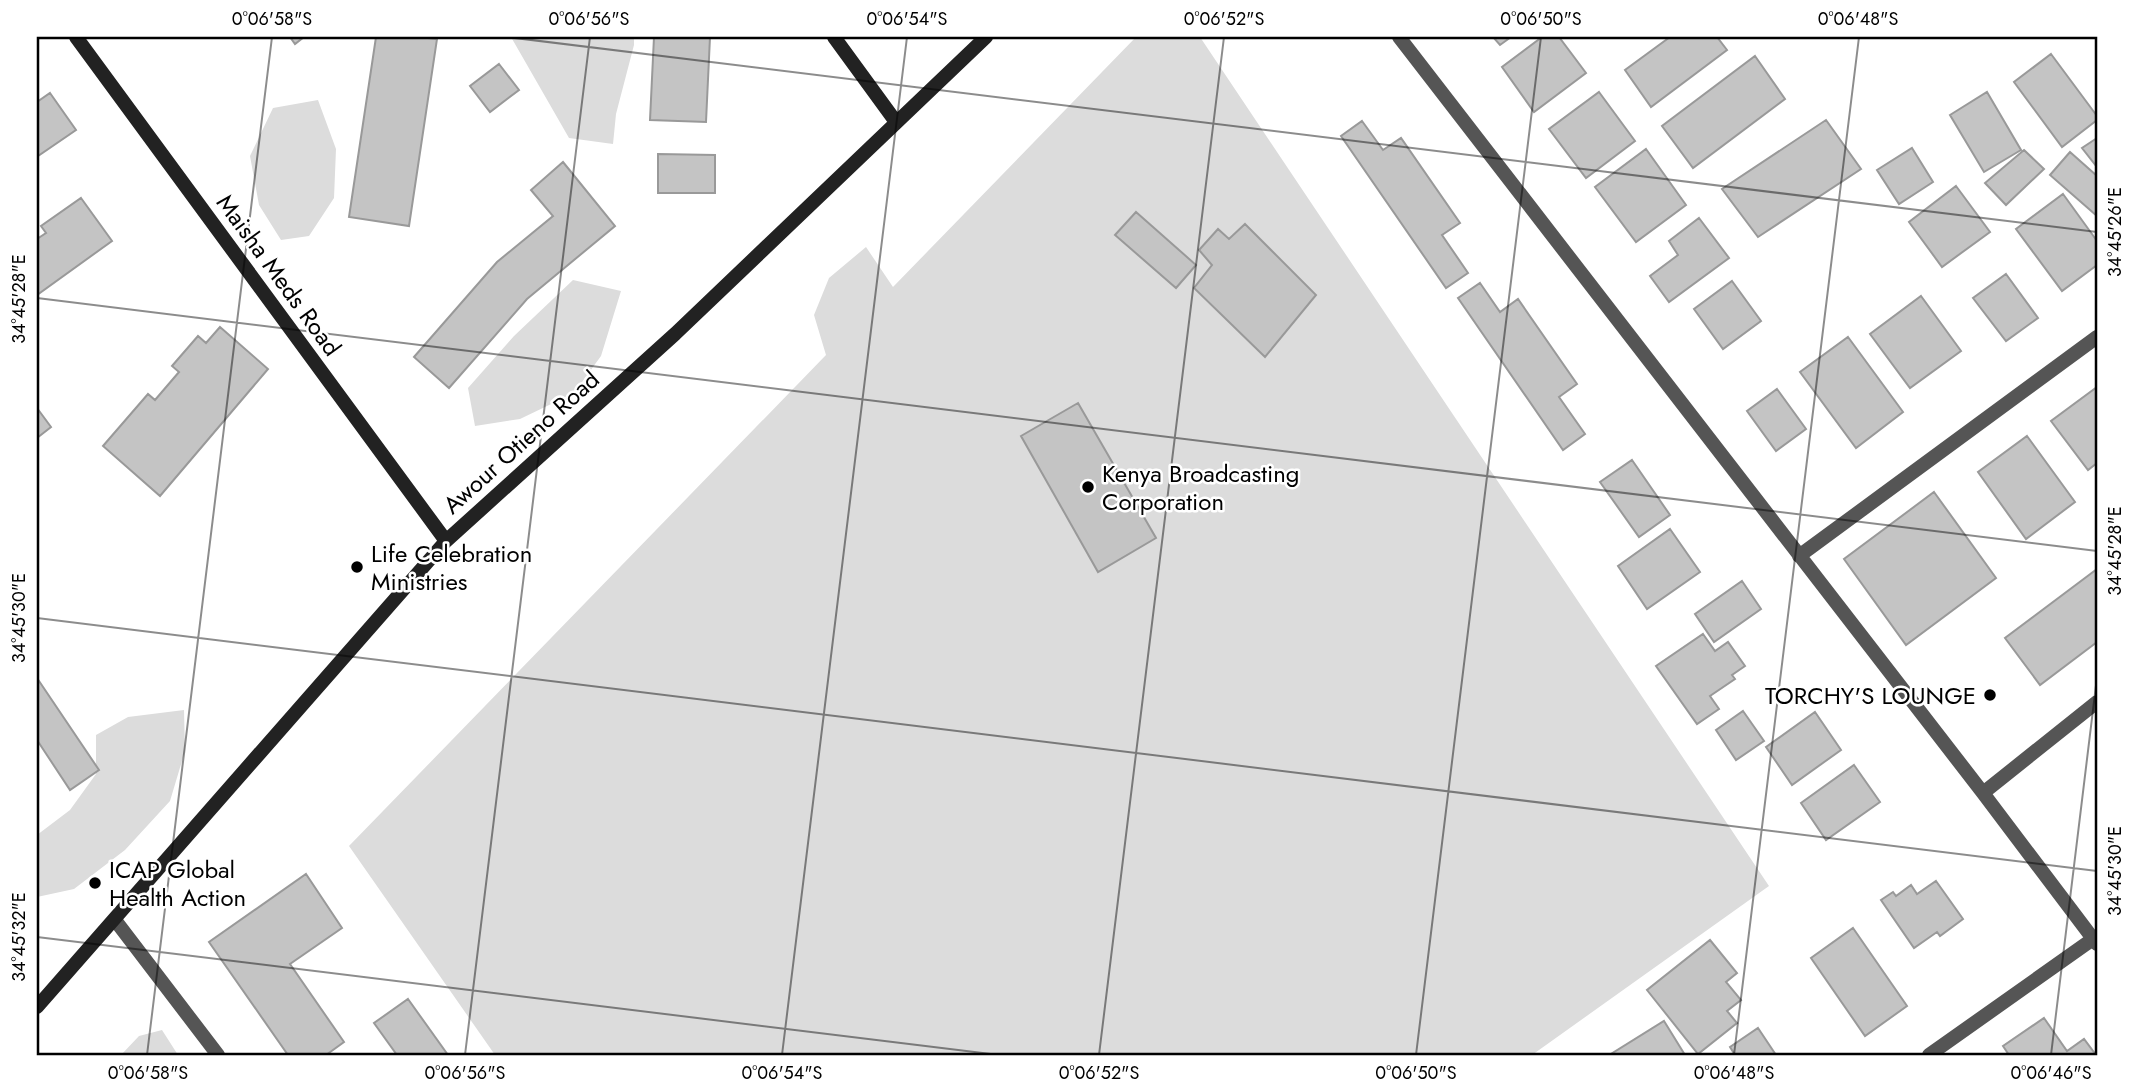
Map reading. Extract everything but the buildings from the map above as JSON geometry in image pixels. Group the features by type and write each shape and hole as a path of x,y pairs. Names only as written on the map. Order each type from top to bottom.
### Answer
{"main road":[{"name":"Maisha Meds Road","path":"76,37 446,541"},
{"path":"834,37 896,122"},
{"name":"Awour Otieno Road","path":"37,1007 446,541 675,334 986,37"}],"street":[{"path":"1399,37 2095,942 1929,1055"},
{"path":"1799,556 2097,337"},
{"path":"1983,793 2097,702"},
{"path":"115,920 218,1055"}],"shaded area":[{"path":"511,37 634,37 616,114 613,144 569,138"},
{"path":"1136,37 1200,37 1769,886 1532,1055 495,1055 349,846 826,355 814,315 829,278 866,247 893,287"},
{"path":"318,100 336,149 334,198 309,236 281,240 259,205 250,156 273,108"},
{"path":"573,280 621,291 601,356 574,393 520,419 475,426 468,388 514,336"},
{"path":"184,710 185,751 170,801 125,850 74,889 37,897 37,835 70,810 96,774 96,735 128,717"},
{"path":"162,1030 178,1055 121,1055 139,1036"}],"place":[{"name":"Kenya Broadcasting Corporation","path":"1088,487"},
{"name":"Life Celebration Ministries","path":"357,567"},
{"name":"TORCHY'S LOUNGE","path":"1990,695"},
{"name":"ICAP Global Health Action","path":"95,883"}]}
